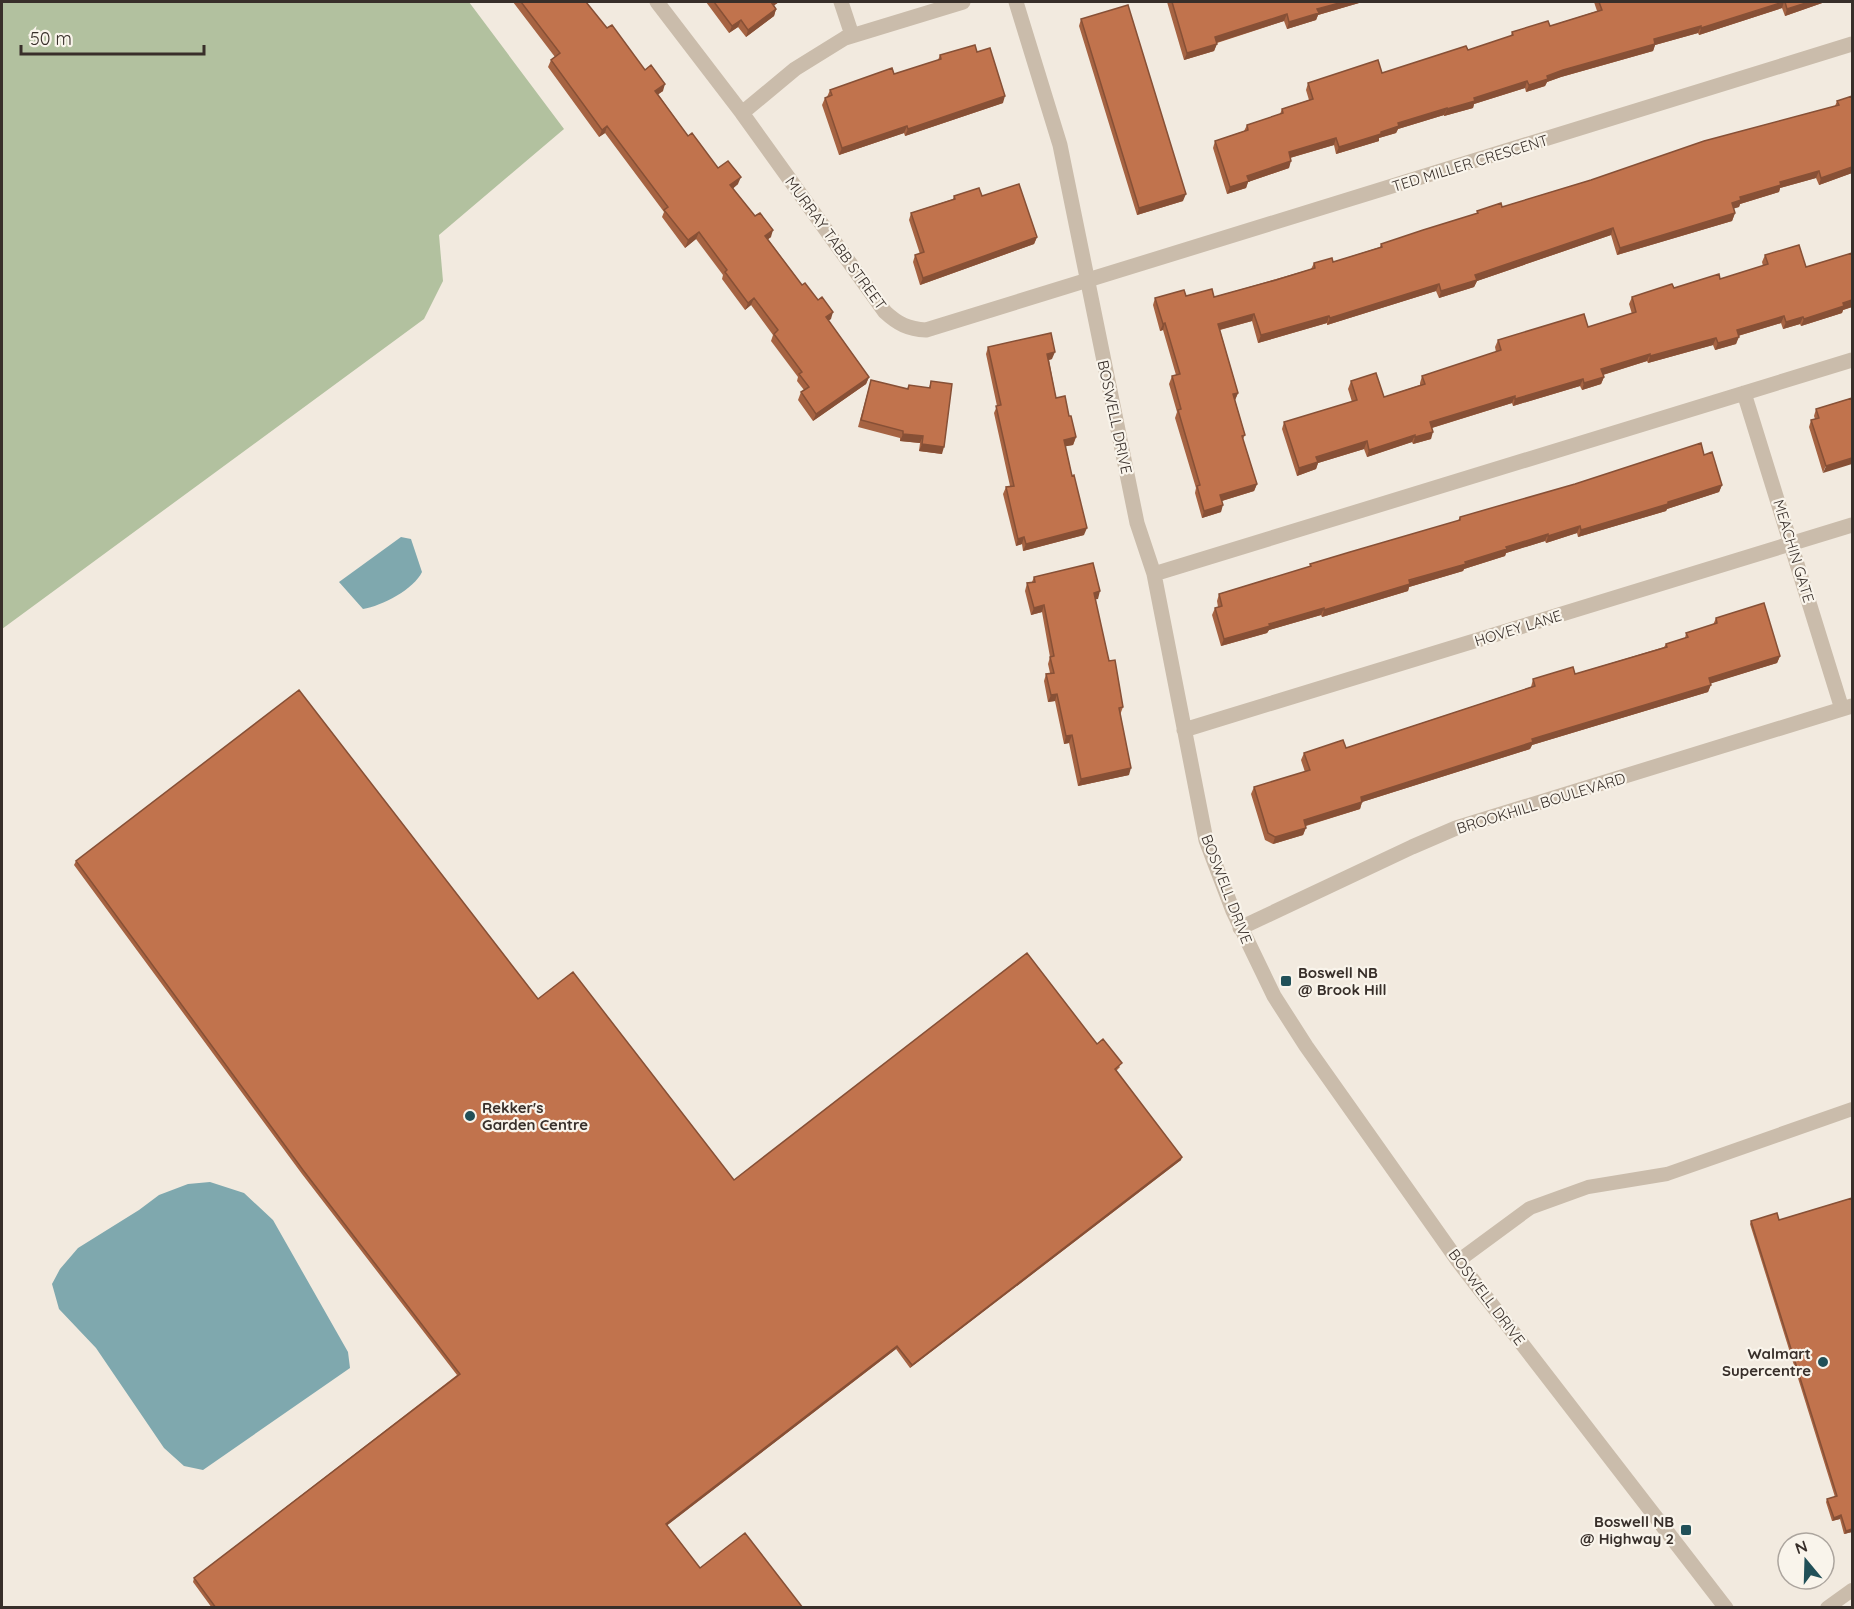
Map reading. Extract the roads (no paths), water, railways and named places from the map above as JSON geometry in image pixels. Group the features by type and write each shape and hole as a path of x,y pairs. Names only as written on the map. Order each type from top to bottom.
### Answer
{"street":[{"name":"MURRAY TABB STREET","path":"657,2 742,113 885,312 898,324 913,330 926,330 1087,281"},
{"path":"841,2 852,35"},
{"path":"742,113 795,69 852,35 963,2"},
{"name":"BOSWELL DRIVE","path":"1016,2 1060,145 1137,523 1154,574 1206,840 1240,928 1274,996 1306,1046 1458,1261 1726,1608"},
{"name":"TED MILLER CRESCENT","path":"1087,281 1852,44"},
{"path":"1154,574 1852,360"},
{"name":"MEACHIN GATE","path":"1744,393 1847,708"},
{"name":"HOVEY LANE","path":"1184,730 1852,525"},
{"name":"BROOKHILL BOULEVARD","path":"1240,928 1456,828 1847,708"}],"lane":[{"path":"1458,1261 1530,1208 1588,1188 1667,1174 1852,1109"},
{"path":"1827,1608 1852,1590"}],"water":[{"path":"401,537 411,539 422,572 412,585 397,596 363,609 339,582"},
{"path":"210,1182 244,1193 273,1220 348,1352 350,1368 203,1470 184,1466 164,1448 96,1348 59,1309 52,1284 60,1269 78,1248 159,1195 188,1184"}],"place":[{"name":"Boswell NB @ Brook Hill","path":"1286,981"},
{"name":"Rekker's Garden Centre","path":"470,1116"},
{"name":"Walmart Supercentre","path":"1823,1362"},
{"name":"Boswell NB @ Highway 2","path":"1686,1530"}]}
